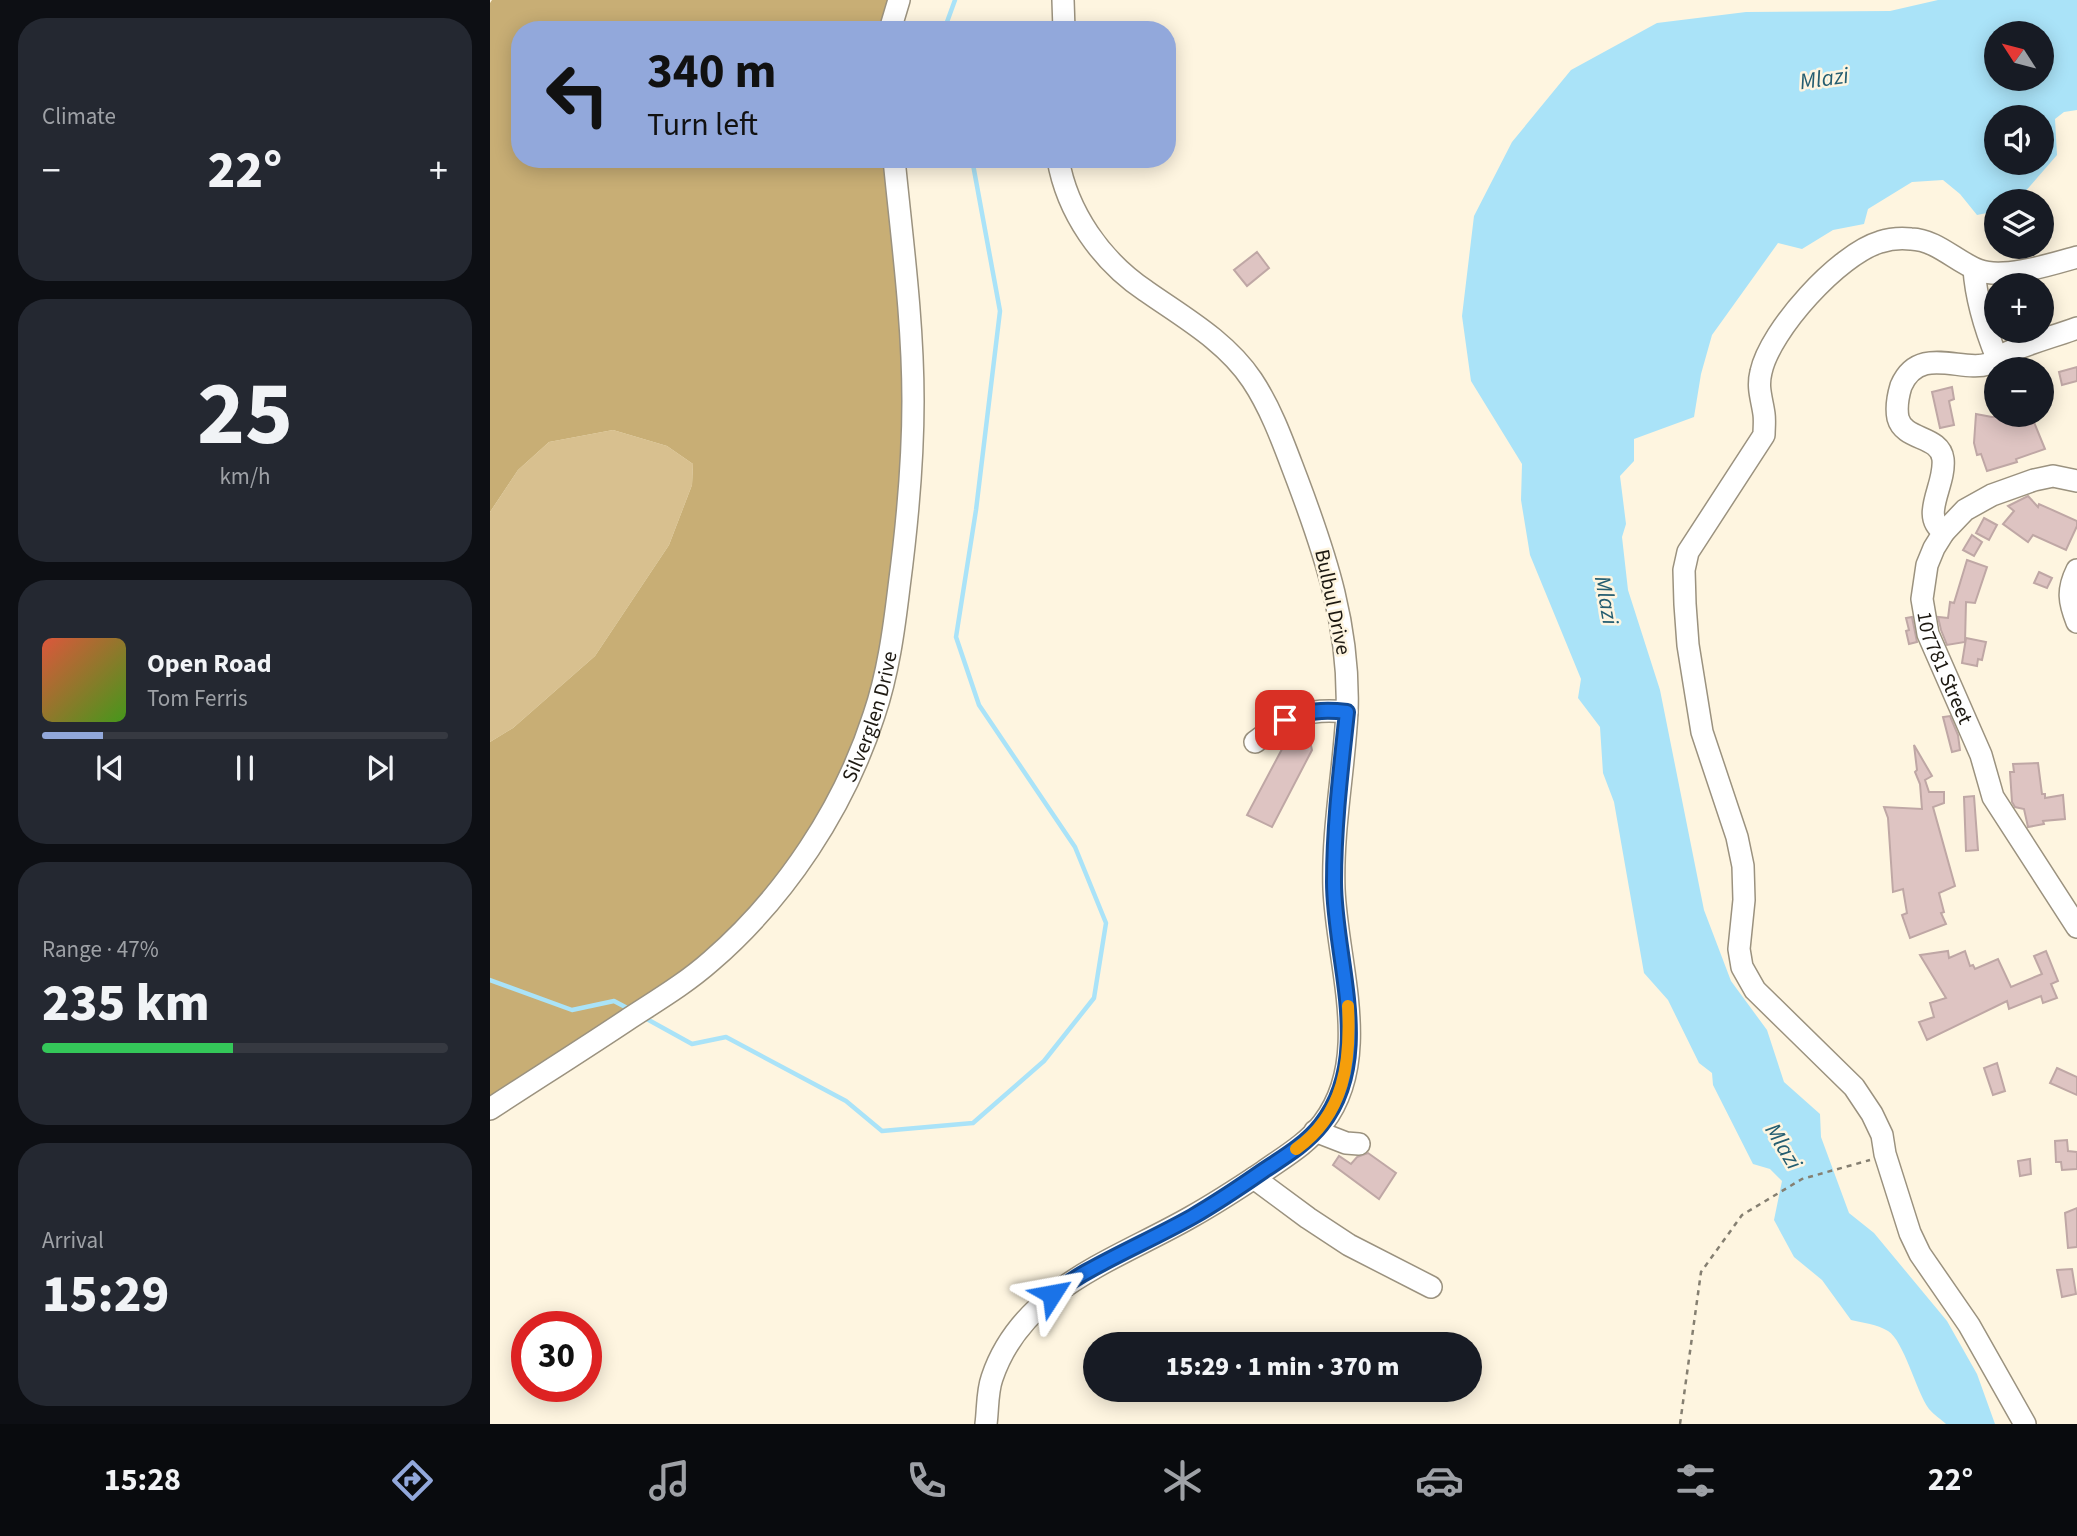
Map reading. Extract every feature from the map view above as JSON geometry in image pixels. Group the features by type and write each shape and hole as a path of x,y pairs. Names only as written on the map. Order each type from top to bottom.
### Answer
{"street":[{"path":"893,21 899,0"},
{"path":"1063,0 1064,21"},
{"name":"Silverglen Drive","path":"490,1109 674,990 739,935 797,865 842,792 858,757 875,713 896,611 904,551 911,453 913,401 910,331 895,168"},
{"name":"Bulbul Drive","path":"986,1424 990,1381 1004,1350 1041,1303 1075,1279 1190,1218 1302,1144 1330,1113 1341,1092 1345,1079 1348,1039 1348,1008 1334,883 1335,839 1347,712 1344,634 1329,569 1292,466 1262,397 1241,365 1220,345 1142,289 1115,265 1085,230 1074,211 1061,168"},
{"path":"2025,1424 1969,1325 1920,1254 1910,1233 1885,1154 1882,1135 1872,1114 1854,1087 1755,990 1742,967 1739,949 1744,900 1743,866 1737,837 1702,732 1688,645 1684,570 1688,552 1764,435 1764,415 1759,393 1761,371 1768,356 1790,319 1821,280 1856,254 1879,242 1894,239 1926,242 1981,272 1997,273 2030,268 2077,257"},
{"path":"1974,268 1975,284 1997,357"},
{"path":"1999,357 2077,328"},
{"path":"1944,532 1936,527 1932,514 1943,478 1942,453 1937,446 1915,436 1902,426 1897,409 1900,389 1909,374 1923,366 1947,362 1984,363"},
{"name":"107781 Street","path":"2077,481 2053,476 2007,489 1965,510 1944,532 1934,548 1927,565 1922,600 1928,634 1981,755 1996,803 2077,927"},
{"path":"2077,570 2071,582 2069,598 2077,622"},
{"path":"1255,742 1285,720 1305,713 1324,709 1347,712"},
{"path":"1315,1131 1346,1143 1359,1144"},
{"path":"1254,1178 1349,1245 1431,1287"}],"path":[{"path":"1680,1424 1701,1272 1742,1215 1802,1179 1885,1154"}],"shaded area":[{"path":"492,0 899,0 892,21 511,21 511,168 893,168 912,400 883,679 821,826 724,946 490,1106 490,742 513,728 595,656 669,545 692,485 693,464 667,446 613,430 549,442 518,470 490,512"},
{"path":"613,430 667,446 693,464 692,485 669,545 595,656 513,728 490,742 490,512 518,470 549,442"}],"water":[{"name":"Mlazi","path":"1938,0 2077,0 2077,110 2064,112 2055,119 2057,155 2054,158 2054,105 1984,105 1984,175 2040,175 2027,189 1984,189 1984,214 1977,215 1960,194 1943,180 1912,182 1868,209 1864,224 1833,230 1802,249 1778,243 1712,335 1701,374 1694,417 1634,439 1634,461 1620,476 1626,524 1622,537 1628,590 1660,690 1704,910 1731,981 1767,1030 1784,1082 1820,1114 1821,1137 1849,1213 1874,1233 1947,1321 1977,1374 1995,1424 1946,1424 1924,1401 1894,1336 1879,1327 1851,1320 1822,1280 1794,1257 1774,1220 1782,1181 1770,1169 1753,1164 1713,1085 1712,1073 1699,1063 1668,1000 1644,973 1614,802 1603,773 1600,727 1578,698 1581,679 1530,555 1521,500 1522,464 1471,381 1462,316 1474,216 1512,142 1571,70 1657,23 1746,12 1890,11"}],"building":[{"path":"1257,252 1269,268 1247,286 1234,270"},
{"path":"2077,367 2077,381 2062,385 2059,372"},
{"path":"1952,387 1954,399 1949,401 1954,425 1940,428 1932,392"},
{"path":"1976,414 1984,416 1984,427 2036,427 2045,449 2016,459 2017,462 1987,471 1981,454 1977,455 1974,443"},
{"path":"2028,496 2038,507 2039,504 2077,521 2066,550 2033,535 2028,542 2003,524 2014,511 2008,506"},
{"path":"1984,518 1997,525 1989,540 1976,533"},
{"path":"1972,535 1982,542 1974,556 1963,550"},
{"path":"1967,560 1987,567 1975,603 1966,602 1965,642 1947,645 1938,617 1948,618 1950,602 1954,603"},
{"path":"2039,572 2052,578 2047,588 2034,583"},
{"path":"1912,617 1917,642 1909,644 1906,618"},
{"path":"1966,638 1986,642 1982,660 1978,659 1977,666 1962,663"},
{"path":"1950,716 1958,735 1960,750 1952,752 1943,717"},
{"path":"1297,731 1309,737 1312,750 1272,827 1247,815 1290,734"},
{"path":"1914,745 1932,776 1925,780 1929,792 1944,792 1944,803 1933,807 1955,886 1939,893 1944,912 1941,913 1946,924 1910,938 1902,915 1907,913 1903,889 1893,892 1888,818 1884,807 1922,809 1920,784 1915,772"},
{"path":"2038,763 2042,794 2045,794 2045,798 2063,795 2065,819 2043,821 2044,824 2028,827 2024,809 2015,807 2012,802 2010,772 2014,772 2013,764"},
{"path":"1974,796 1978,850 1966,851 1964,797"},
{"path":"1948,951 1949,958 1965,951 1970,966 1973,965 1975,969 1998,959 2011,987 2042,974 2034,956 2046,951 2058,981 2051,984 2057,998 2043,1003 2041,996 2009,1009 2007,1001 1927,1040 1919,1022 1934,1017 1930,1003 1946,998 1920,955"},
{"path":"1997,1063 2005,1091 1993,1095 1984,1068"},
{"path":"2057,1068 2077,1077 2077,1095 2050,1083"},
{"path":"2067,1140 2068,1151 2077,1152 2077,1169 2062,1170 2061,1162 2056,1162 2055,1141"},
{"path":"1368,1153 1396,1173 1379,1199 1333,1165 1339,1156 1351,1164 1357,1157"},
{"path":"2030,1159 2031,1174 2020,1176 2018,1161"},
{"path":"2077,1208 2077,1247 2068,1248 2065,1213"},
{"path":"2072,1269 2076,1294 2062,1297 2057,1270"}],"waterway":[{"path":"947,21 955,0"},
{"path":"645,1018 692,1044 726,1037 846,1101 882,1131 973,1123 1044,1061 1094,998 1106,923 1075,847 979,705 956,637 976,510 1000,311 974,168"},
{"path":"490,980 572,1010 614,1001 631,1010"}],"slow traffic":[{"path":"1296,1149 1321,1126 1341,1092 1346,1067 1348,1006"}],"route":[{"path":"1052,1294 1089,1270 1190,1218 1282,1158 1321,1126 1341,1092 1345,1079 1348,1008 1334,883 1335,839 1347,712 1324,709 1285,720"}]}
